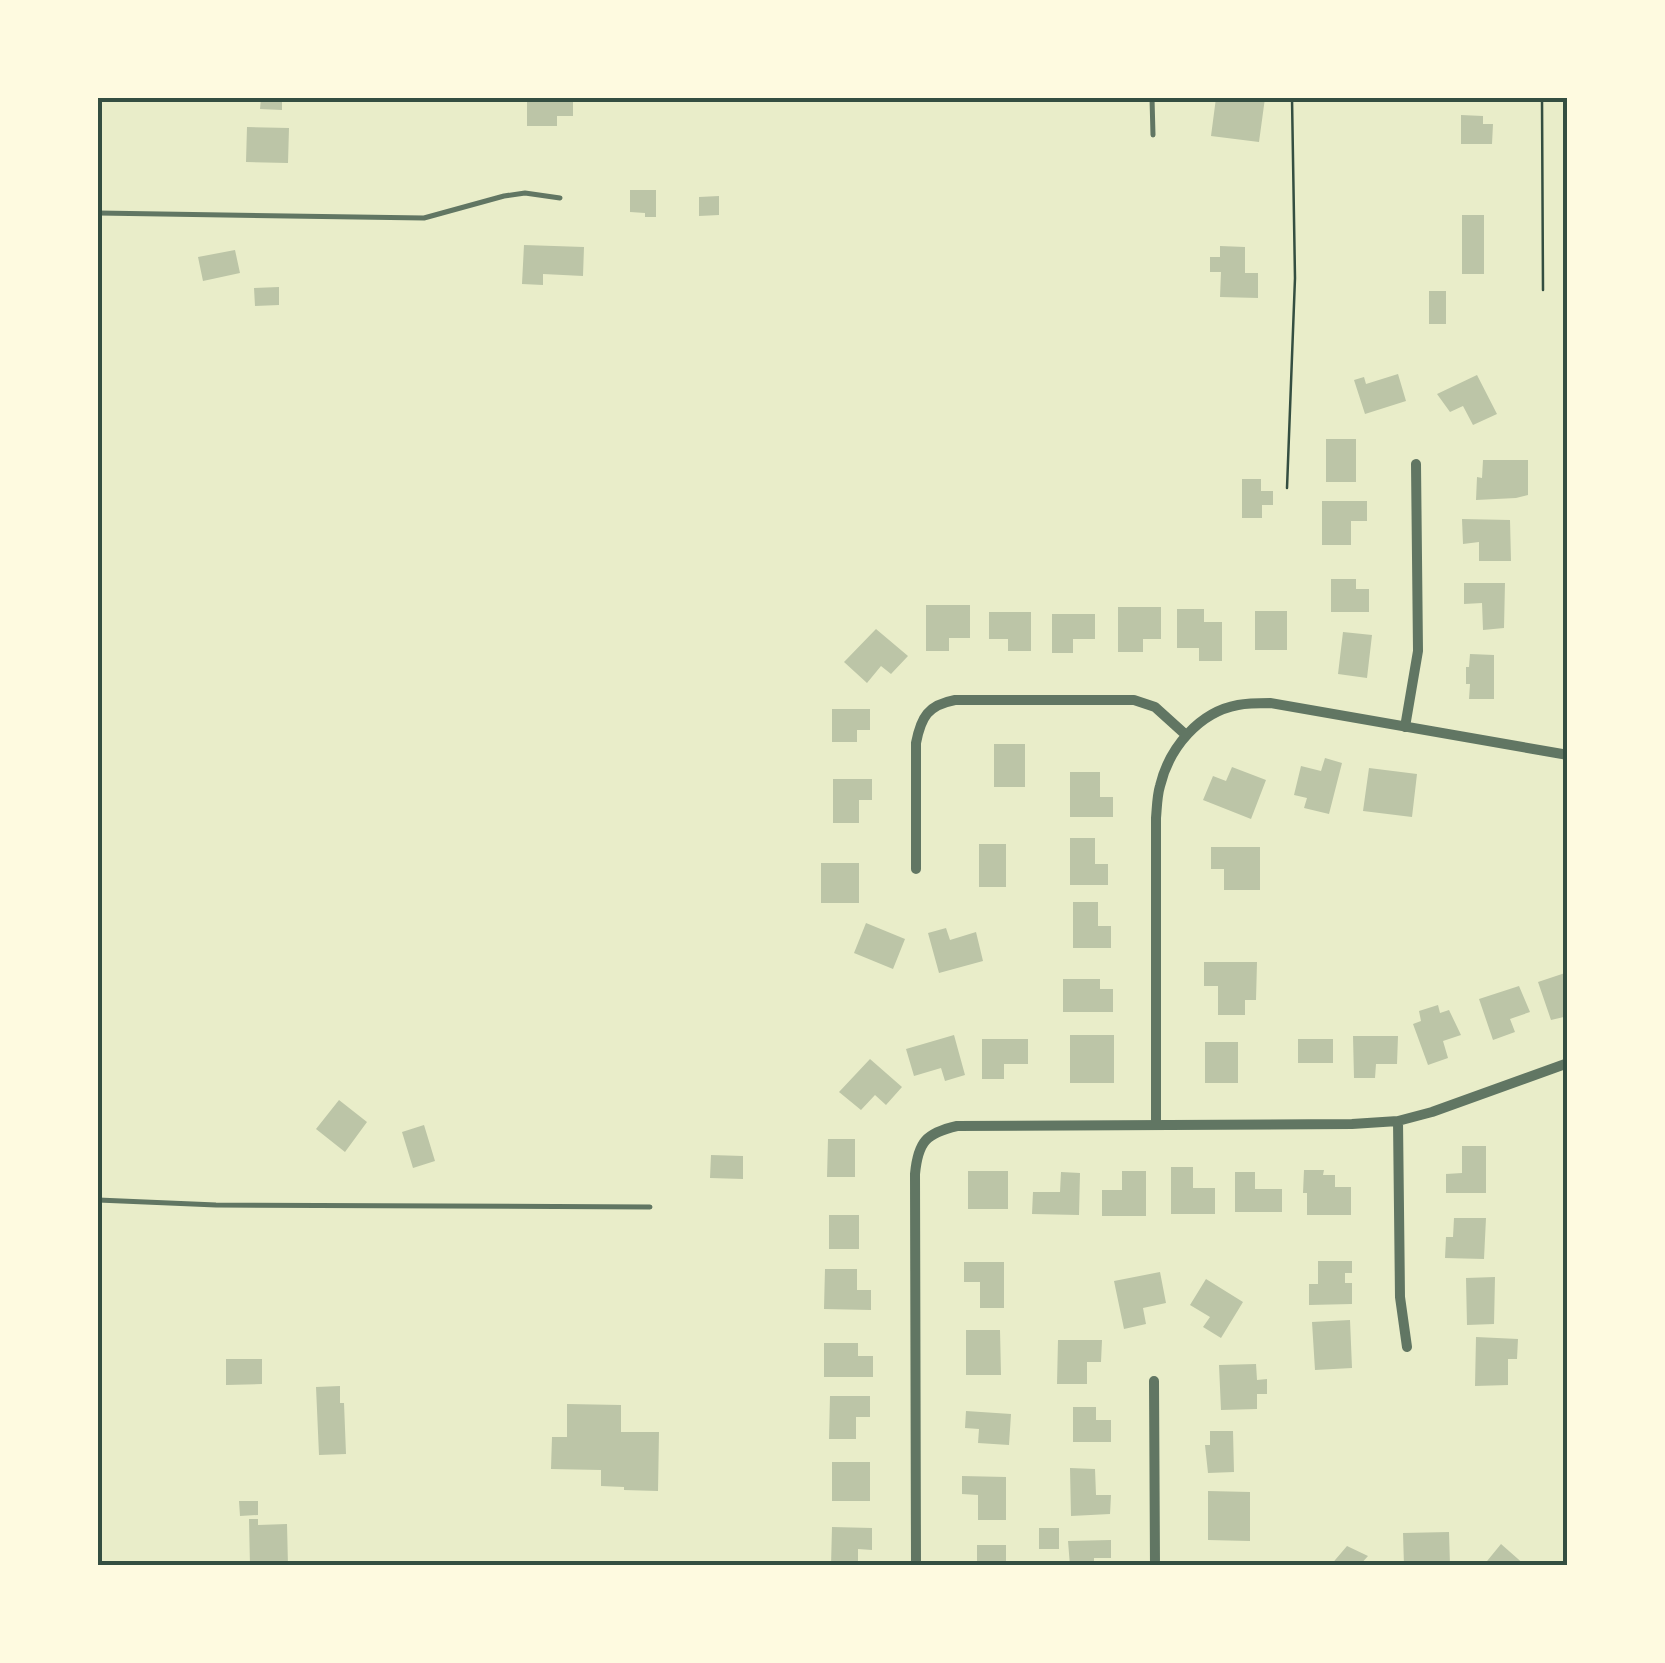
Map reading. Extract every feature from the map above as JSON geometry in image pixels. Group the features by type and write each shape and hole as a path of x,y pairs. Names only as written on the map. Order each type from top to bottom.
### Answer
{"street":[{"path":"1405,727 1418,651 1416,464"},
{"path":"916,869 916,743 920,725 940,703 1134,700 1155,707 1186,735"},
{"path":"1156,1124 1156,818 1159,788 1169,759 1186,735 1209,715 1237,705 1270,703 1568,754"},
{"path":"916,1566 915,1174 920,1146 927,1137 957,1126 1352,1124 1398,1120 1432,1112 1568,1062"},
{"path":"1398,1120 1400,1298 1407,1347"},
{"path":"1154,1381 1155,1566"}],"lane":[{"path":"1152,98 1152,135"},
{"path":"98,213 424,218 504,196 526,193 560,198"},
{"path":"98,1200 650,1207"}],"path":[{"path":"1287,488 1295,278 1292,98"},
{"path":"1542,98 1543,290"}],"building":[{"path":"261,98 282,98 282,110 260,109"},
{"path":"527,98 573,98 573,116 557,116 557,126 527,126"},
{"path":"1216,98 1265,98 1259,142 1211,136"},
{"path":"1461,115 1483,116 1483,124 1493,124 1492,144 1461,144"},
{"path":"247,127 289,128 288,163 246,162"},
{"path":"630,190 656,190 656,217 630,212"},
{"path":"719,196 719,215 699,216 699,197"},
{"path":"1462,215 1484,215 1484,274 1462,274"},
{"path":"524,245 584,247 583,276 543,274 543,285 522,284"},
{"path":"1220,246 1245,247 1245,273 1258,273 1258,298 1220,297 1221,272 1210,272 1210,257 1220,257"},
{"path":"235,250 240,273 203,281 198,257"},
{"path":"279,287 279,305 255,306 254,288"},
{"path":"1429,291 1446,291 1446,324 1429,324"},
{"path":"1398,374 1406,401 1365,414 1354,380 1364,377 1366,384"},
{"path":"1477,375 1497,414 1473,425 1463,406 1450,412 1437,394"},
{"path":"1326,439 1356,439 1356,482 1326,482"},
{"path":"1483,460 1528,460 1528,495 1476,500"},
{"path":"1242,479 1261,479 1261,491 1273,491 1273,505 1262,505 1262,518 1242,518"},
{"path":"1322,501 1367,501 1367,521 1351,521 1351,545 1322,545"},
{"path":"1462,519 1510,520 1511,561 1479,561 1479,542 1463,544"},
{"path":"1331,579 1356,579 1356,589 1369,589 1369,612 1331,612"},
{"path":"1464,583 1505,583 1504,628 1483,630 1482,603 1464,604"},
{"path":"926,605 970,605 970,638 949,638 949,651 926,651"},
{"path":"1118,607 1161,607 1161,639 1143,639 1143,652 1118,652"},
{"path":"1177,609 1204,609 1204,622 1222,622 1222,661 1199,661 1199,648 1177,648"},
{"path":"1255,611 1287,611 1287,650 1255,650"},
{"path":"989,612 1031,612 1031,651 1008,651 1008,639 989,639"},
{"path":"1052,614 1095,614 1095,639 1073,639 1073,653 1052,653"},
{"path":"876,629 908,656 891,674 881,666 867,683 844,662"},
{"path":"1343,632 1372,635 1367,678 1338,674"},
{"path":"1470,654 1494,655 1494,699 1469,699 1466,667"},
{"path":"832,709 870,709 870,730 857,730 857,742 832,742"},
{"path":"994,744 1025,744 1025,787 994,787"},
{"path":"1325,758 1342,763 1329,814 1304,808 1307,798 1294,795 1301,766 1321,771"},
{"path":"1232,767 1266,780 1251,819 1203,800 1213,776 1226,781"},
{"path":"1369,768 1417,774 1412,817 1363,811"},
{"path":"1070,772 1100,772 1100,797 1113,797 1113,817 1070,817"},
{"path":"833,779 872,779 872,800 859,800 859,823 833,823"},
{"path":"1070,838 1095,838 1095,864 1108,864 1108,885 1070,885"},
{"path":"979,844 1006,844 1006,887 979,887"},
{"path":"1211,847 1260,847 1260,890 1224,890 1224,869 1211,869"},
{"path":"821,863 859,863 859,903 821,903"},
{"path":"1073,902 1098,902 1098,926 1111,926 1111,948 1073,948"},
{"path":"866,923 905,939 893,969 854,953"},
{"path":"946,928 950,940 976,932 983,961 939,973 928,933"},
{"path":"1204,962 1257,962 1256,1000 1245,1000 1245,1015 1218,1015 1218,986 1204,986"},
{"path":"1568,972 1568,997 1564,998 1568,1016 1551,1020 1538,982"},
{"path":"1063,979 1100,979 1100,989 1113,989 1113,1012 1063,1012"},
{"path":"1519,986 1530,1012 1510,1019 1515,1032 1493,1040 1479,999"},
{"path":"1438,1005 1440,1013 1449,1010 1461,1035 1443,1041 1448,1058 1428,1065 1413,1024 1421,1021 1419,1011"},
{"path":"954,1035 965,1075 945,1081 941,1068 914,1076 906,1049"},
{"path":"1070,1035 1114,1035 1114,1083 1070,1083"},
{"path":"1353,1036 1398,1036 1397,1064 1376,1064 1375,1078 1354,1078"},
{"path":"982,1039 1028,1039 1028,1064 1004,1064 1004,1079 982,1079"},
{"path":"1298,1039 1333,1039 1333,1063 1298,1063"},
{"path":"1205,1042 1238,1042 1238,1083 1205,1083"},
{"path":"870,1059 902,1087 886,1105 875,1095 861,1110 839,1092"},
{"path":"339,1100 367,1122 345,1152 316,1129"},
{"path":"424,1125 435,1161 413,1168 402,1132"},
{"path":"828,1139 855,1139 855,1177 827,1177"},
{"path":"1462,1146 1486,1146 1486,1193 1446,1193 1446,1174 1462,1173"},
{"path":"711,1155 743,1156 743,1179 710,1178"},
{"path":"1171,1167 1193,1167 1193,1188 1215,1188 1215,1214 1171,1214"},
{"path":"1304,1170 1324,1170 1323,1175 1335,1175 1335,1187 1351,1187 1351,1215 1307,1215"},
{"path":"968,1171 1008,1171 1008,1209 968,1209"},
{"path":"1122,1171 1146,1171 1146,1216 1102,1216 1102,1190 1122,1190"},
{"path":"1061,1172 1080,1173 1079,1215 1032,1214 1033,1192 1060,1192"},
{"path":"1235,1172 1255,1172 1255,1189 1282,1189 1282,1212 1235,1212"},
{"path":"829,1215 859,1215 859,1249 829,1249"},
{"path":"1454,1218 1486,1218 1484,1259 1445,1258 1446,1237 1453,1237"},
{"path":"1318,1261 1352,1261 1352,1273 1345,1273 1345,1283 1352,1283 1352,1304 1309,1305 1309,1284 1318,1284"},
{"path":"964,1262 1004,1262 1004,1308 980,1308 980,1282 964,1282"},
{"path":"825,1269 857,1269 857,1290 871,1290 871,1310 824,1309"},
{"path":"1160,1272 1166,1303 1143,1308 1146,1324 1124,1329 1114,1281"},
{"path":"1495,1277 1494,1324 1467,1325 1466,1278"},
{"path":"1206,1279 1243,1302 1221,1338 1203,1327 1210,1317 1190,1305"},
{"path":"1350,1320 1352,1368 1315,1370 1312,1322"},
{"path":"966,1330 1000,1330 1001,1375 966,1375"},
{"path":"1476,1337 1518,1339 1517,1359 1508,1359 1508,1385 1475,1386"},
{"path":"1058,1340 1102,1340 1101,1362 1087,1362 1087,1384 1057,1384"},
{"path":"824,1343 858,1343 858,1356 873,1356 873,1377 824,1377"},
{"path":"226,1359 262,1359 262,1384 226,1385"},
{"path":"1256,1364 1257,1380 1267,1379 1267,1394 1257,1394 1257,1409 1221,1410 1219,1365"},
{"path":"340,1386 346,1454 319,1455 316,1387"},
{"path":"830,1396 870,1396 870,1417 856,1417 856,1439 829,1439"},
{"path":"567,1404 621,1405 621,1432 659,1432 658,1491 601,1486 601,1470 551,1469 552,1437 567,1437"},
{"path":"1073,1407 1096,1407 1096,1420 1111,1420 1111,1442 1073,1442"},
{"path":"966,1411 1011,1414 1009,1445 978,1443 979,1429 965,1428"},
{"path":"1210,1431 1233,1431 1234,1472 1208,1473 1205,1445 1210,1445"},
{"path":"832,1462 870,1462 870,1501 832,1501"},
{"path":"1070,1468 1095,1469 1096,1495 1111,1495 1110,1514 1071,1516"},
{"path":"962,1476 1006,1477 1006,1520 978,1520 978,1495 962,1494"},
{"path":"1208,1491 1250,1492 1250,1541 1208,1540"},
{"path":"239,1501 258,1501 258,1515 240,1516"},
{"path":"249,1519 258,1519 258,1525 287,1524 288,1566 250,1566"},
{"path":"832,1527 872,1528 872,1550 858,1549 858,1566 831,1566"},
{"path":"1039,1528 1059,1528 1059,1549 1039,1549"},
{"path":"1449,1532 1450,1565 1404,1566 1403,1533"},
{"path":"1111,1540 1111,1558 1094,1558 1094,1566 1070,1566 1068,1541"},
{"path":"1501,1544 1526,1566 1483,1566"},
{"path":"977,1545 1006,1545 1006,1566 967,1566 967,1561 977,1561"},
{"path":"1347,1546 1368,1556 1359,1566 1330,1566"}]}
